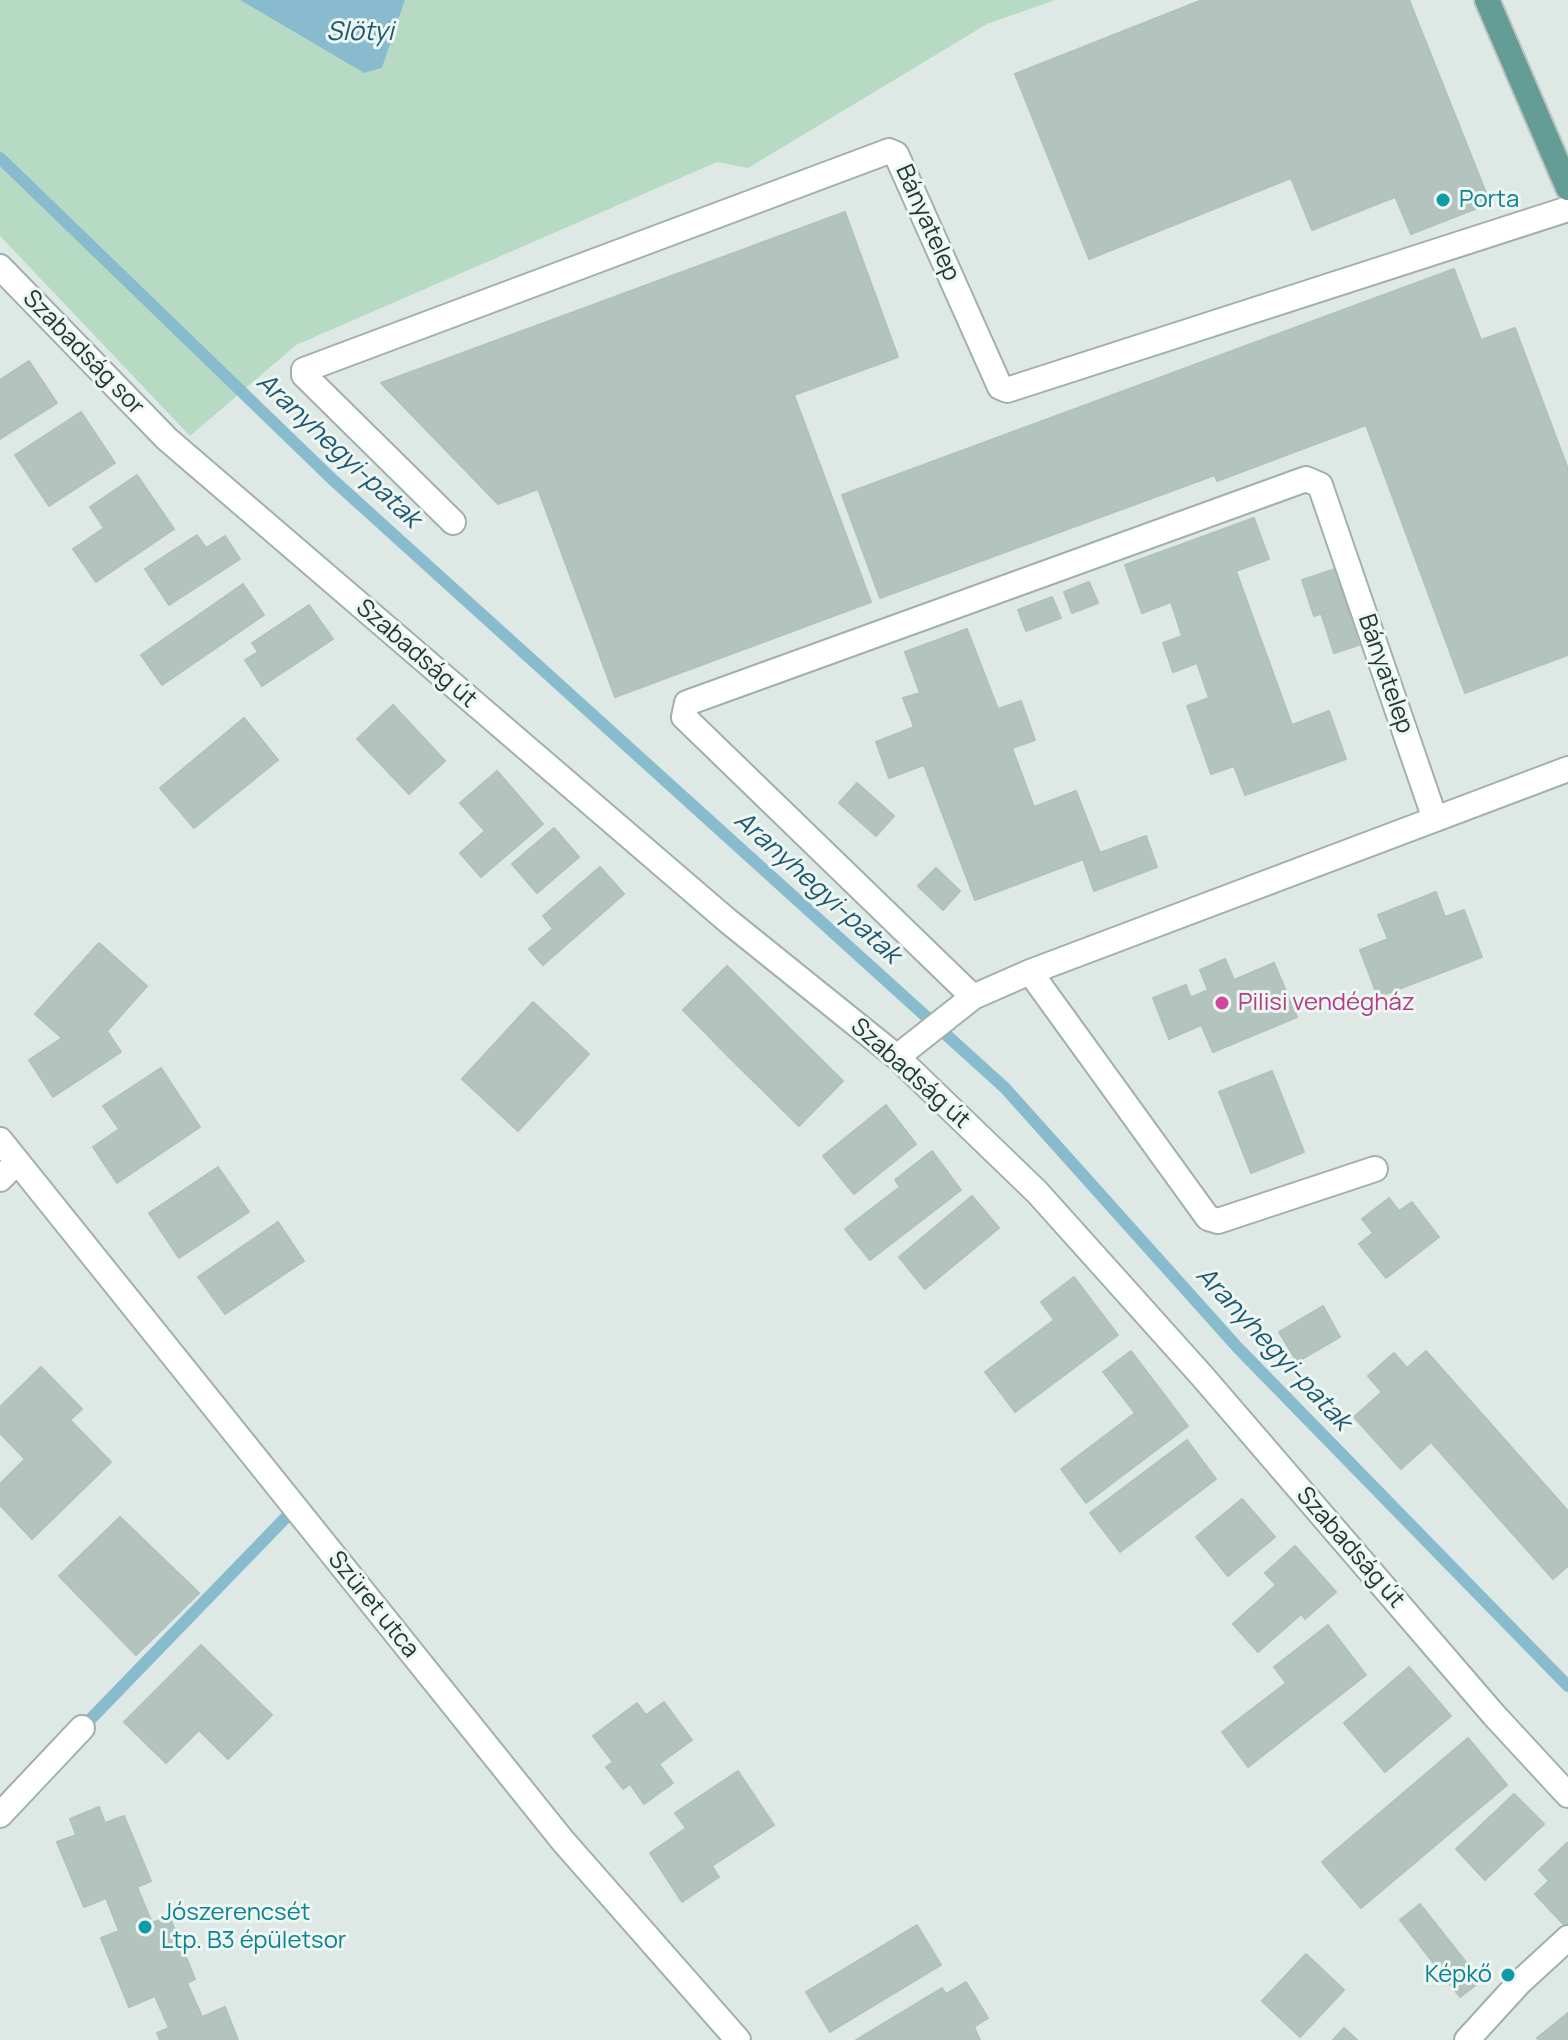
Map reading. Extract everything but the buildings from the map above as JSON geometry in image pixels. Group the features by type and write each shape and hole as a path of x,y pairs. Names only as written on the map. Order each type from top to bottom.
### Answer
{"main road":[{"path":"1487,0 1567,182"}],"street":[{"name":"Bányatelep","path":"453,522 304,375 304,370 889,151 896,154 1000,387 1007,390 1568,209"},
{"name":"Szabadság sor","path":"0,267 167,439"},
{"name":"Szabadság út","path":"167,439 728,921 902,1054 1037,1192 1203,1377 1494,1715 1568,1795"},
{"name":"Bányatelep","path":"966,1002 684,717 687,703 1306,479 1320,485 1435,819"},
{"path":"902,1054 966,1002 1030,972 1568,769"},
{"path":"1030,972 1208,1218 1218,1221 1375,1169"},
{"name":"Szüret utca","path":"0,1140 9,1170 563,1841 738,2040"},
{"path":"0,1815 82,1728"},
{"path":"1467,2040 1519,1983 1568,1938"}],"green space":[{"path":"0,0 240,0 364,73 382,68 405,0 1055,0 987,24 748,168 717,162 296,345 190,436 0,236"}],"water":[{"name":"Slötyi","path":"240,0 405,0 382,68 364,73"}],"waterway":[{"name":"Aranyhegyi-patak","path":"0,158 332,479 1005,1088 1238,1348 1568,1686"},
{"path":"82,1728 295,1508"}],"place":[{"name":"Porta","path":"1443,200"},
{"name":"Pilisi vendégház","path":"1222,1003"},
{"name":"Jószerencsét Ltp. B3 épületsor","path":"145,1927"},
{"name":"Képkő","path":"1508,1975"}]}
